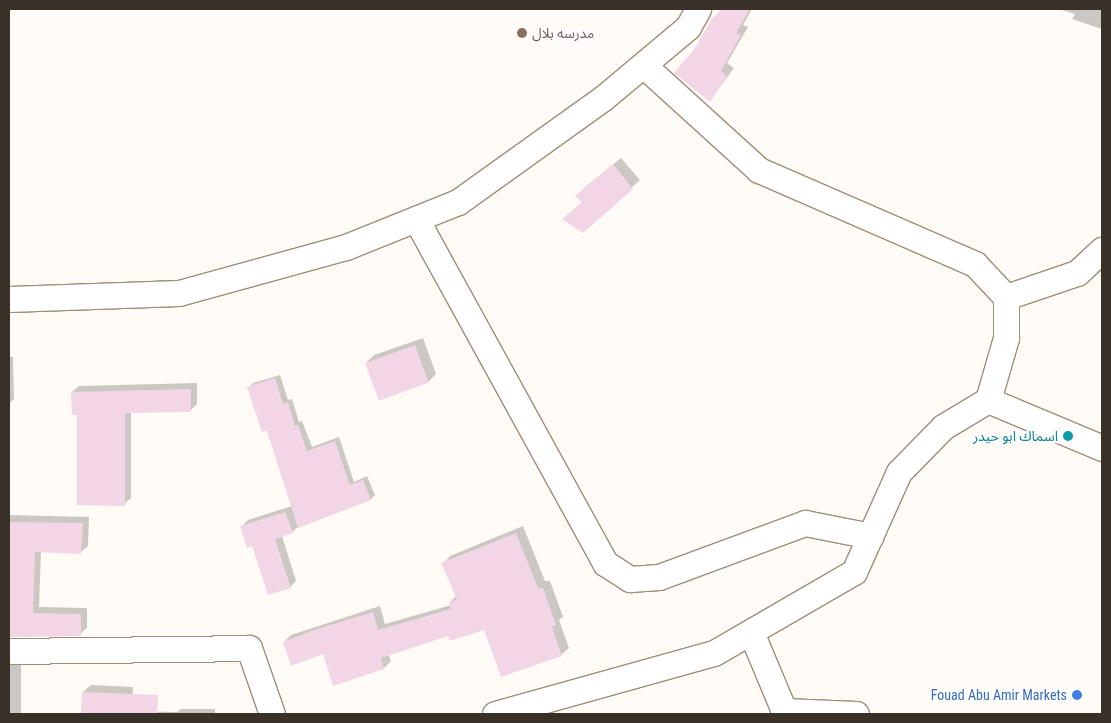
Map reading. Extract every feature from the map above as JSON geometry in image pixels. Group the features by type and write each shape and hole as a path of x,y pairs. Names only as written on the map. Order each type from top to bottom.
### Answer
{"street":[{"path":"9,299 180,293 346,247 458,202 602,99 688,27 698,9"},
{"path":"495,714 714,653 854,572 899,472 943,426 988,400 1006,338 1006,297 975,264 759,170 643,65"},
{"path":"416,219 605,562 630,579 659,577 805,524 871,536"},
{"path":"1006,297 1077,273 1102,250"},
{"path":"988,400 1102,448"},
{"path":"751,632 784,712 856,714"},
{"path":"9,652 249,648 272,714"}],"building":[{"path":"721,9 750,9 736,33 741,35 721,71 727,76 710,102 674,73 695,48 713,17 716,17"},
{"path":"613,164 633,189 583,233 562,219 582,202 575,196"},
{"path":"415,345 429,383 379,401 365,363"},
{"path":"275,378 283,404 288,402 295,426 298,425 307,451 335,441 350,485 363,480 371,500 298,528 267,431 262,432 247,387"},
{"path":"191,389 191,412 125,413 125,506 77,505 77,415 72,415 71,392"},
{"path":"285,512 293,533 275,539 291,588 268,595 252,546 247,548 240,526"},
{"path":"9,522 83,523 81,554 35,552 33,613 81,614 81,636 9,637"},
{"path":"516,533 538,588 543,588 556,625 552,627 562,656 501,677 484,630 450,641 448,636 381,658 384,669 333,686 323,654 291,666 283,642 314,630 373,612 378,630 451,609 449,602 457,599 441,563"},
{"path":"82,692 158,695 157,714 81,714"}],"place":[{"name":"مدرسه بلال","path":"522,33"},
{"name":"اسماك ابو حيدر","path":"1068,436"},
{"name":"Fouad Abu Amir Markets","path":"1077,695"}]}
